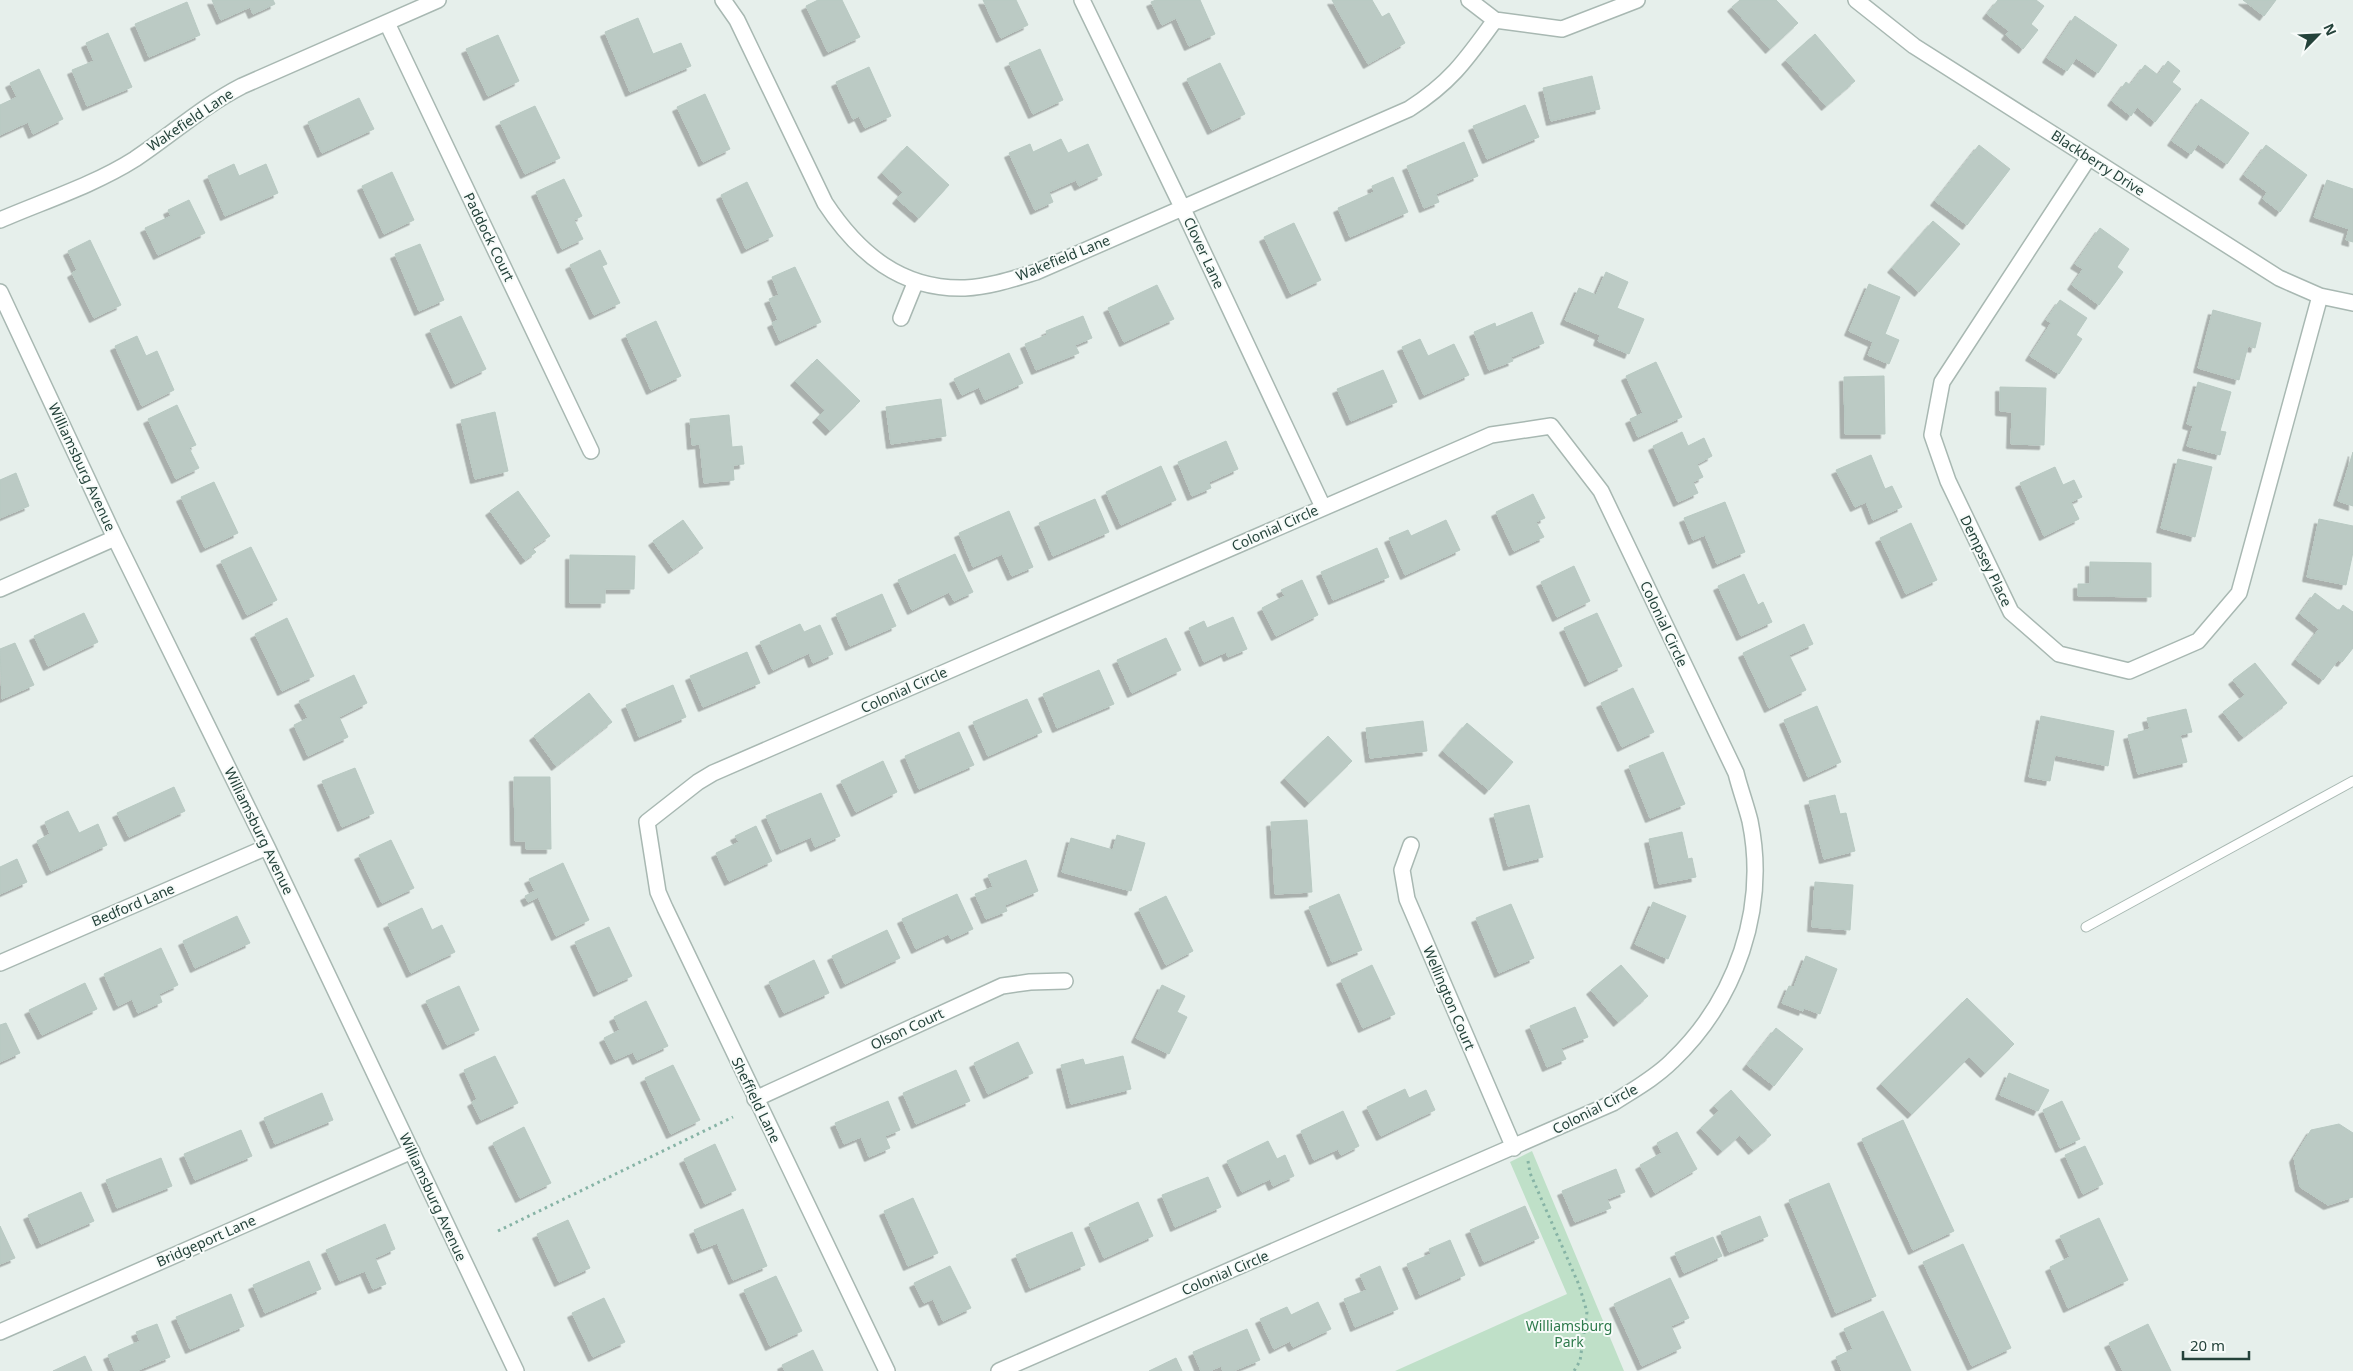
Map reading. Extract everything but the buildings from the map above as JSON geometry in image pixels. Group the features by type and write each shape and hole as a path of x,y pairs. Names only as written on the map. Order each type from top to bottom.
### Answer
{"street":[{"name":"Wakefield Lane","path":"0,220 105,175 134,159 217,99 242,86 438,0"},
{"name":"Wakefield Lane","path":"723,0 738,20 825,203 842,229 862,250 888,269 916,280 964,288 1000,283 1036,272 1409,110 1435,92 1459,69 1495,20"},
{"name":"Clover Lane","path":"1082,0 1323,507"},
{"path":"1468,0 1495,20 1562,29 1637,0"},
{"name":"Blackberry Drive","path":"1856,0 1914,46 2279,278 2320,296 2353,303"},
{"name":"Paddock Court","path":"387,23 591,451"},
{"name":"Dempsey Place","path":"2089,157 1942,382 1932,435 1948,481 2011,612 2058,654 2129,671 2198,641 2239,593 2320,296"},
{"path":"901,318 916,280"},
{"name":"Williamsburg Avenue","path":"0,292 115,538 267,847 516,1371"},
{"name":"Colonial Circle","path":"647,822 698,782 713,773 1491,435 1551,426 1601,491 1736,774 1750,821 1754,857 1754,891 1748,930 1737,966 1721,1000 1698,1033 1672,1062 1642,1085 1613,1103 999,1371"},
{"path":"0,589 115,538"},
{"name":"Sheffield Lane","path":"647,822 658,892 755,1099 887,1371"},
{"name":"Wellington Court","path":"1411,845 1402,870 1407,899 1517,1146"},
{"name":"Bedford Lane","path":"0,963 267,847"},
{"name":"Olson Court","path":"755,1099 1002,986 1030,982 1065,981"},
{"name":"Bridgeport Lane","path":"0,1332 412,1150"}],"lane":[{"path":"2086,927 2353,781"}],"path":[{"path":"498,1231 733,1118"},
{"path":"1517,1146 1528,1162 1530,1173 1579,1285 1587,1312 1580,1360 1574,1371"}],"green space":[{"name":"Williamsburg Park","path":"1532,1151 1624,1371 1395,1371 1567,1294 1510,1162"}]}
